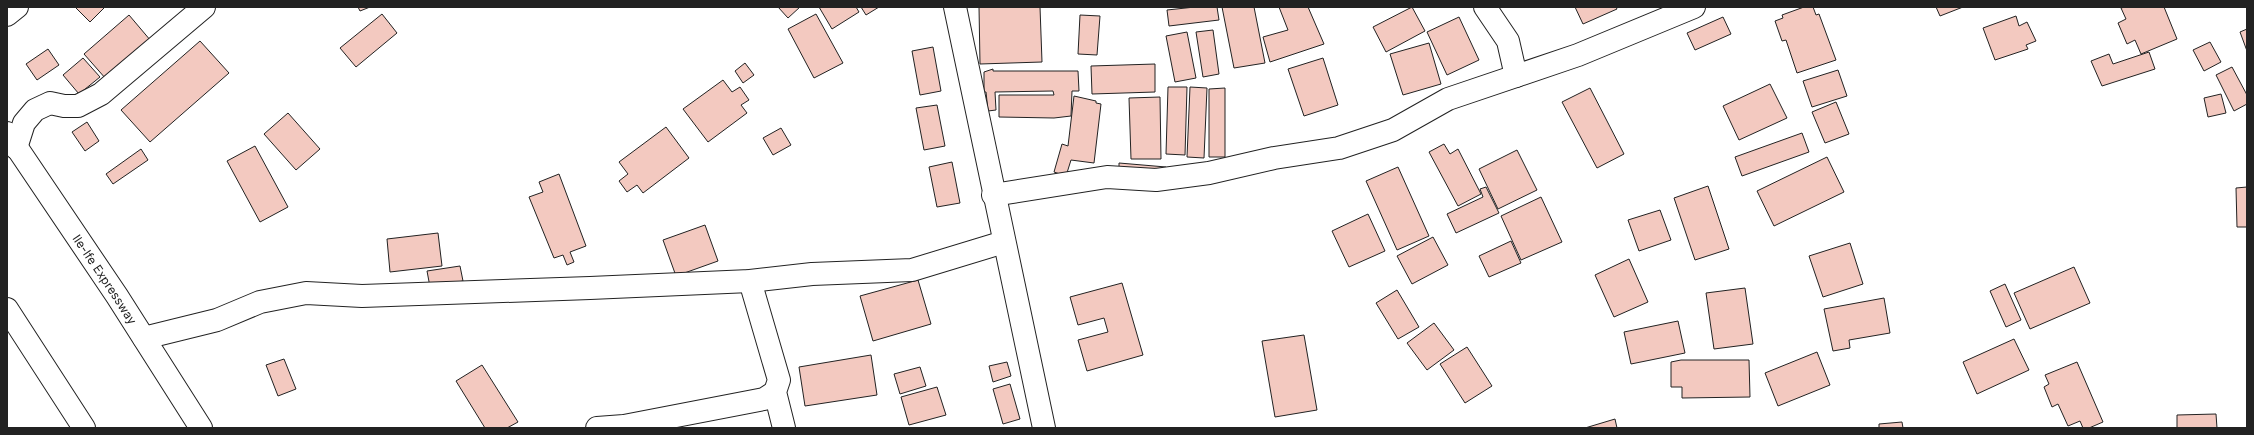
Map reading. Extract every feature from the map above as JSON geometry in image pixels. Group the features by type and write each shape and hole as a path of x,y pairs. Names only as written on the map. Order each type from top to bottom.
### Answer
{"street":[{"path":"7,15 17,7"},
{"path":"12,140 35,110 50,103 64,106 78,106 101,94 204,7"},
{"path":"956,7 993,195 1044,428"},
{"path":"1485,7 1508,41 1516,76"},
{"path":"993,195 1107,177 1156,180 1209,173 1274,158 1339,148 1393,130 1448,99 1578,55 1694,7"},
{"name":"Ile-Ife Expressway","path":"12,140 144,338 201,428"},
{"path":"144,338 217,320 260,302 306,293 362,296 750,281 812,274 912,270 1004,242"},
{"path":"750,281 779,380 775,392 784,428"},
{"path":"7,309 84,428"},
{"path":"597,428 624,426 764,399 775,392"}],"building":[{"path":"75,7 102,7 104,8 90,22"},
{"path":"358,7 370,7 360,11"},
{"path":"778,7 800,7 788,18"},
{"path":"819,7 856,7 859,12 832,29"},
{"path":"861,7 879,7 866,15"},
{"path":"979,7 1040,7 1042,62 980,64"},
{"path":"1195,7 1217,7 1219,20 1169,26 1167,10"},
{"path":"1222,7 1254,7 1265,63 1234,68"},
{"path":"1279,7 1308,7 1324,44 1270,62 1263,37 1288,30"},
{"path":"1412,7 1425,31 1386,52 1373,27"},
{"path":"1575,7 1616,7 1617,9 1583,24"},
{"path":"1804,7 1813,7 1816,15 1819,14 1836,60 1797,73 1786,40 1782,41 1775,21 1783,18 1782,15"},
{"path":"1936,7 1963,7 1940,16"},
{"path":"2164,7 2177,39 2141,54 2135,40 2127,44 2118,23 2126,19 2121,8"},
{"path":"382,14 397,33 356,67 340,48"},
{"path":"816,14 843,63 814,78 788,29"},
{"path":"129,15 151,41 106,79 84,54"},
{"path":"1080,15 1100,16 1097,55 1078,54"},
{"path":"2016,16 2019,26 2027,22 2036,41 2026,45 2028,49 1995,60 1983,28"},
{"path":"1459,17 1479,60 1447,75 1427,32"},
{"path":"1723,17 1731,34 1695,50 1687,33"},
{"path":"2247,29 2247,51 2240,32"},
{"path":"1213,30 1219,74 1203,77 1196,32"},
{"path":"1187,32 1196,78 1175,82 1166,36"},
{"path":"200,41 229,73 150,142 121,110"},
{"path":"2210,42 2221,62 2204,71 2193,50"},
{"path":"1429,43 1441,84 1403,95 1390,54"},
{"path":"933,47 941,91 920,95 912,51"},
{"path":"48,49 59,65 37,80 26,64"},
{"path":"2149,52 2155,69 2102,86 2091,61 2109,54 2113,64"},
{"path":"83,58 100,77 79,94 63,75"},
{"path":"1323,58 1338,105 1304,116 1288,69"},
{"path":"745,63 754,75 743,83 735,71"},
{"path":"1155,64 1155,92 1092,94 1091,66"},
{"path":"2232,67 2247,95 2247,104 2234,111 2216,75"},
{"path":"993,69 993,71 1078,71 1079,91 1072,91 1071,116 1054,118 999,117 999,95 1054,95 1053,91 995,92 996,110 988,111 986,92 984,92 984,72"},
{"path":"1838,70 1847,96 1812,107 1803,81"},
{"path":"723,80 732,92 740,87 749,100 741,105 747,113 708,142 683,109"},
{"path":"1770,84 1787,118 1739,140 1723,106"},
{"path":"1168,87 1187,87 1185,155 1166,154"},
{"path":"1190,87 1207,88 1204,158 1187,157"},
{"path":"1225,88 1225,157 1209,157 1209,89"},
{"path":"1590,88 1624,154 1597,168 1562,102"},
{"path":"2221,94 2226,113 2208,117 2204,98"},
{"path":"1074,96 1096,101 1096,103 1101,104 1094,163 1071,160 1066,176 1054,172 1062,144 1068,146"},
{"path":"1160,97 1161,159 1131,159 1129,98"},
{"path":"1836,102 1849,134 1825,143 1812,112"},
{"path":"937,105 945,146 924,150 916,108"},
{"path":"288,113 320,149 296,170 264,134"},
{"path":"87,122 99,141 85,151 72,132"},
{"path":"666,127 689,158 643,193 637,185 627,192 619,181 628,174 619,162"},
{"path":"781,128 791,145 773,155 763,138"},
{"path":"1802,133 1809,152 1742,176 1735,157"},
{"path":"1444,144 1450,154 1458,149 1481,194 1458,206 1429,152"},
{"path":"255,146 288,207 260,222 227,161"},
{"path":"141,149 148,160 113,184 106,174"},
{"path":"1517,150 1537,190 1498,209 1479,169"},
{"path":"1827,157 1844,192 1774,226 1757,191"},
{"path":"952,162 960,203 937,207 929,167"},
{"path":"1119,163 1166,167 1165,177 1119,173"},
{"path":"1398,167 1429,236 1397,250 1366,181"},
{"path":"559,174 586,246 570,252 574,262 567,265 563,255 554,258 529,197 543,192 539,182"},
{"path":"1708,186 1729,249 1695,260 1674,198"},
{"path":"1486,187 1499,213 1456,233 1447,214 1483,197 1480,189"},
{"path":"2247,187 2247,227 2237,227 2236,188"},
{"path":"1541,197 1562,242 1521,260 1501,216"},
{"path":"1660,210 1671,240 1639,251 1628,220"},
{"path":"1368,214 1385,251 1349,267 1332,231"},
{"path":"705,225 718,261 676,276 663,240"},
{"path":"438,233 442,266 390,272 387,239"},
{"path":"1433,237 1448,265 1412,284 1397,256"},
{"path":"1511,241 1521,263 1489,277 1479,256"},
{"path":"1850,243 1863,284 1823,297 1809,256"},
{"path":"1629,259 1648,302 1614,317 1595,275"},
{"path":"460,266 463,281 430,287 427,271"},
{"path":"2074,267 2090,303 2030,329 2014,293"},
{"path":"918,280 931,324 873,341 860,296"},
{"path":"1122,283 1143,355 1087,371 1078,340 1108,332 1104,318 1078,325 1070,297"},
{"path":"2005,284 2021,320 2006,327 1990,291"},
{"path":"1745,288 1753,344 1714,349 1706,293"},
{"path":"1397,290 1419,327 1398,339 1376,303"},
{"path":"1884,298 1890,333 1849,340 1850,348 1833,351 1824,309"},
{"path":"1678,321 1685,353 1631,364 1624,332"},
{"path":"1434,323 1454,350 1427,370 1407,343"},
{"path":"1304,335 1317,410 1275,417 1262,341"},
{"path":"2014,339 2029,370 1977,394 1963,362"},
{"path":"1467,347 1492,386 1465,403 1440,364"},
{"path":"1817,352 1830,385 1778,406 1765,373"},
{"path":"871,355 877,395 805,406 799,367"},
{"path":"284,359 296,389 278,396 266,365"},
{"path":"1681,360 1749,360 1750,397 1682,398 1682,387 1671,387 1671,362"},
{"path":"1007,362 1011,376 993,382 989,366"},
{"path":"2077,362 2103,422 2089,428 2083,428 2080,421 2068,426 2058,404 2052,407 2044,387 2049,384 2045,375"},
{"path":"482,365 518,422 507,428 485,428 456,381"},
{"path":"920,367 926,386 900,394 894,374"},
{"path":"1010,384 1020,419 1003,424 993,389"},
{"path":"937,387 946,415 909,425 901,397"},
{"path":"2216,414 2217,428 2177,428 2177,415"},
{"path":"1615,419 1617,428 1585,428"},
{"path":"1902,422 1903,428 1879,428 1879,424"}]}
